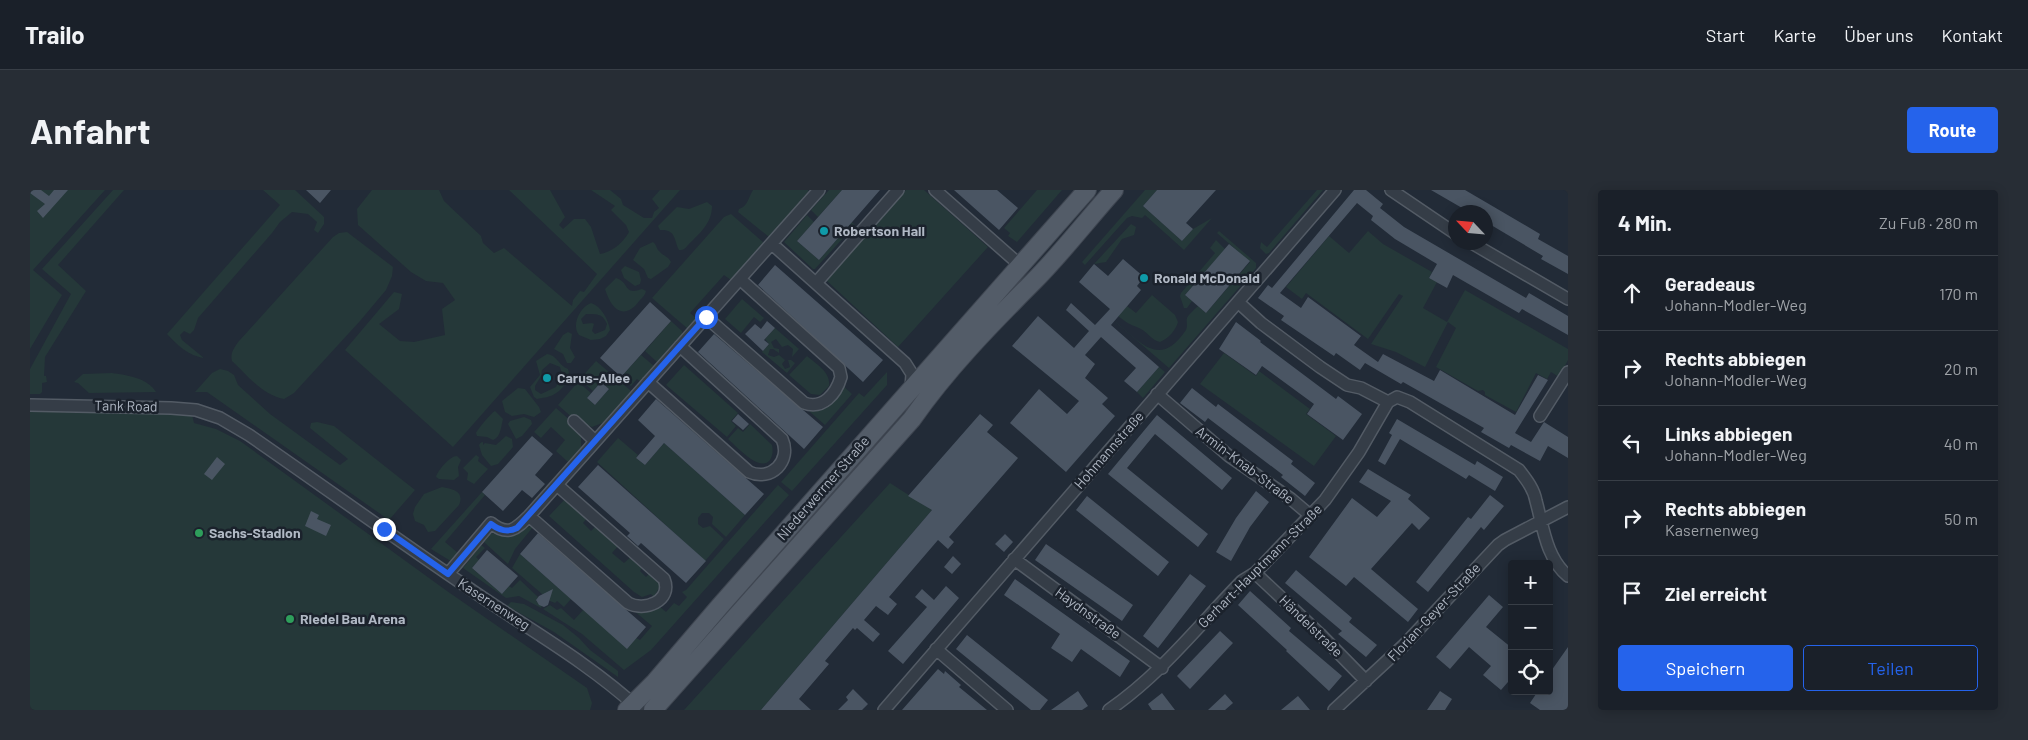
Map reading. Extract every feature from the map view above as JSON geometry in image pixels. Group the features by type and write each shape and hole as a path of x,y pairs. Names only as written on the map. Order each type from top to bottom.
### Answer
{"main road":[{"name":"Niederwerrner Straße","path":"633,708 911,388 1087,190"},
{"name":"Niederwerrner Straße","path":"653,710 906,426 928,396 1016,297 1033,282 1114,190"},
{"name":"Niederwerrner Straße","path":"1016,297 1024,276 1020,265"}],"street":[{"path":"448,574 491,524 501,530 510,531 517,528 529,516 819,190"},
{"path":"816,283 898,190"},
{"path":"935,190 1020,265"},
{"name":"Hohmannstraße","path":"884,710 1335,190"},
{"path":"1391,190 1448,229"},
{"path":"772,244 905,363 912,374 911,388"},
{"path":"1484,250 1568,299"},
{"path":"706,317 800,400 811,405 822,403 834,393 842,377 839,368 740,279"},
{"path":"1238,302 1261,323 1347,385 1361,388 1388,402 1396,397 1410,402 1511,463 1526,479 1532,489 1536,499 1540,522 1557,564 1568,576"},
{"path":"648,382 749,472 764,475 774,471 779,466 785,450 782,438 680,346"},
{"path":"1540,416 1568,372"},
{"name":"Armin-Knab-Straße","path":"1157,394 1229,456 1291,499 1311,516"},
{"name":"Gerhart-Hauptmann-Straße","path":"1109,710 1162,668 1242,581 1255,572 1311,516 1340,481 1388,402"},
{"name":"Tank Road","path":"30,405 171,408 196,410 220,418"},
{"name":"Kasernenweg","path":"220,418 249,435 448,574 580,660 610,683 633,708"},
{"path":"574,421 595,441"},
{"path":"529,516 628,603 636,607 644,607 656,603 661,598 666,587 664,579 557,486"},
{"name":"Florian-Geyer-Straße","path":"1334,710 1366,682 1439,610 1490,553 1505,540 1568,507"},
{"name":"Haydnstraße","path":"1014,559 1162,668"},
{"name":"Händelstraße","path":"1255,572 1320,634 1366,682"},
{"path":"936,650 1007,710"}],"shaded area":[{"path":"30,190 105,190 33,270 62,295 30,349"},
{"path":"113,190 124,190 58,265 86,291 45,357 44,376 46,376 47,382 42,383 42,392 40,394 30,394 30,369 71,294 42,269"},
{"path":"263,190 295,190 324,217 324,224 318,233 314,230 317,222 308,214 292,212 280,222 198,318 194,330 190,334 184,331 180,335 182,340 204,358 193,355 179,346 167,334 280,205"},
{"path":"372,190 439,190 444,201 481,236 483,243 494,253 504,248 572,306 573,300 580,291 584,292 597,274 509,190 550,190 565,217 559,225 563,229 574,219 585,219 591,227 600,254 617,246 629,232 626,225 611,210 615,206 591,190 610,190 621,199 623,205 644,218 652,218 654,212 659,208 652,199 660,190 680,190 453,447 345,350 394,292 402,294 399,309 379,324 400,341 414,342 445,335 442,309 455,300 443,283 426,281 411,272 358,225 357,209"},
{"path":"753,190 808,190 808,192 769,237 738,212 746,204"},
{"path":"829,190 842,190 818,217 811,210"},
{"path":"906,190 924,190 988,247 898,347 826,280"},
{"path":"1037,190 1062,190 1017,242 1008,236 1010,233 1004,228"},
{"path":"1145,190 1157,190 1143,206 1182,241 1193,229 1212,218 1184,250 1145,215 1142,218 1132,216 1127,218 1085,265 1082,262"},
{"path":"1317,190 1323,190 1269,253 1266,254 1260,248 1261,242 1267,247"},
{"path":"707,202 712,206 708,223 686,248 679,250 672,233 660,230 658,226 677,207 689,209"},
{"path":"731,214 764,243 731,280 724,275 690,313 697,319 688,329 652,298 724,217"},
{"path":"807,215 814,222 797,241 819,260 852,222 855,225 815,269 784,242"},
{"path":"1131,224 1136,227 1134,235 1122,239 1106,262 1094,264"},
{"path":"1219,231 1256,263 1256,268 1169,368 1113,320 1150,348 1158,350 1167,348 1176,342 1186,330 1187,318 1191,313 1198,306 1206,313 1250,262 1217,233"},
{"path":"1368,231 1383,244 1432,272 1429,278 1437,282 1423,308 1447,322 1465,290 1568,349 1568,360 1559,377 1551,372 1547,379 1536,373 1516,412 1485,395 1483,390 1478,391 1436,367 1456,328 1448,322 1425,367 1396,352 1371,344 1403,296 1399,294 1368,339 1306,293 1302,299 1286,287 1329,236 1349,253"},
{"path":"347,232 393,267 392,276 386,290 294,393 284,399 276,397 262,389 232,361 233,351 239,341 333,237 339,233"},
{"path":"1216,240 1225,249 1185,295 1192,301 1187,308 1184,308 1180,296 1181,293 1215,253 1210,248"},
{"path":"653,242 659,251 671,262 668,267 651,279 648,278 644,269 633,260 640,248"},
{"path":"625,266 639,272 640,284 635,286 624,278 621,270"},
{"path":"616,278 623,282 629,290 636,291 642,289 646,291 634,307 629,310 623,311 614,307 605,289"},
{"path":"1152,295 1175,315 1178,322 1171,334 1160,342 1142,329 1118,316 1127,306 1136,313"},
{"path":"742,299 764,318 760,322 754,317 741,333 725,319"},
{"path":"591,303 598,307 608,322 610,330 606,336 600,339 591,340 579,335 577,331 576,322 580,312","holes":["586,314 598,315 603,318 607,324 605,330 595,334 592,331 594,324 583,324 581,319"]},
{"path":"671,321 682,331 682,334 657,362 645,351"},
{"path":"775,328 799,349 792,357 793,349 788,345 782,347 776,339 771,342 774,348 779,349 779,353 770,349 768,355 774,357 779,355 785,360 782,364 785,369 790,367 788,360 795,363 787,373 762,352 769,344 765,339"},
{"path":"568,332 572,334 570,348 575,357 571,363 567,363 563,354 554,349 563,335"},
{"path":"1224,353 1256,376 1259,371 1310,409 1306,414 1336,436 1314,466 1200,384"},
{"path":"547,354 556,358 562,366 568,369 569,377 565,384 551,396 537,399 534,397 530,387 540,375 536,361","holes":["550,363 560,367 562,374 556,387 541,394 535,390 542,370"]},
{"path":"641,355 654,366 641,382 637,379 631,386 621,377"},
{"path":"807,356 828,377 829,386 820,395 811,394 789,375"},
{"path":"596,361 630,390 631,393 605,422 592,427 574,419 558,405 578,382 591,393 587,398 595,405 609,389 601,382 593,391 580,379"},
{"path":"684,365 738,413 731,421 736,426 727,437 666,385"},
{"path":"1159,367 1165,372 1143,398 1137,392"},
{"path":"220,369 234,375 238,385 270,414 340,465 348,459 310,428 311,423 317,422 334,426 415,490 389,520 207,392 195,392 212,373"},
{"path":"887,372 887,385 792,491 781,482 859,393 864,397"},
{"path":"112,373 142,380 148,383 156,392 89,393 78,383 74,382 83,374"},
{"path":"841,384 852,394 825,425 802,405 817,407"},
{"path":"518,388 525,389 541,412 534,417 524,414 512,416 505,412 502,401"},
{"path":"556,408 572,422 570,425 581,436 581,448 568,462 556,451 565,440 551,427 541,438 534,432"},
{"name":"Sachs-Stadion","path":"30,410 167,412 192,415 194,423 216,429 240,441 447,591 587,688 592,703 590,710 30,710"},
{"path":"495,411 503,419 496,439 477,436 476,433 479,428"},
{"path":"524,417 531,420 532,424 522,436 516,439 508,424 510,421"},
{"path":"750,424 772,445 772,456 766,463 754,461 728,439 738,428 743,432"},
{"path":"506,436 512,439 513,447 498,464 491,466 482,455 479,445 483,442 483,445 485,443 496,445"},
{"path":"618,438 638,455 636,458 645,465 664,443 745,515 726,537 712,524 713,517 709,513 702,513 698,518 698,524 703,528 710,526 724,539 705,561 597,462"},
{"path":"476,455 479,457 478,461 488,469 474,484 467,480 468,473 463,468"},
{"path":"457,456 461,460 458,467 459,476 454,480 436,477 451,458"},
{"path":"890,483 932,510 761,710 684,710"},
{"path":"778,485 789,495 651,650 624,670 582,634 543,609 550,605 557,610 561,608 574,620 583,610 640,640 652,626 633,610 659,606 666,612 674,603 679,606 687,597 682,592 686,590"},
{"path":"442,487 459,494 459,505 435,531 428,532 424,525 415,521 413,514 415,507 424,494"},
{"path":"482,492 485,495 445,542 458,553 451,561 431,549"},
{"path":"566,498 588,517 583,523 591,531 597,525 619,545 612,553 624,563 632,556 643,567 640,571 646,577 650,573 661,584 654,597 651,594 642,597 634,592 549,516"},
{"path":"533,527 515,549 508,564 484,542 492,533 506,536 522,529"},
{"path":"481,545 485,548 476,557 479,560 472,568 502,594 509,586 512,588 520,580 538,597 536,601 542,606 541,608 519,596 506,598 463,568"},
{"path":"520,554 571,599 564,607 557,601 555,603 550,601 548,596 542,594 512,568"},
{"path":"511,602 524,604 563,625 590,650 618,671 618,677 554,632 507,606"}],"building":[{"path":"30,190 41,190 49,196 54,190 68,190 43,218 37,211 45,204 30,193"},
{"path":"306,190 331,190 320,203"},
{"name":"Robertson Hall","path":"842,190 880,190 819,260 797,241"},
{"path":"954,190 997,190 1018,208 999,230"},
{"path":"1157,190 1216,190 1186,223 1193,229 1182,241 1143,206"},
{"path":"1354,190 1366,190 1383,204 1380,208 1404,227 1526,298 1529,293 1568,316 1568,335 1522,309 1519,313 1453,275 1447,288 1429,278 1437,264 1395,239 1371,220 1373,216 1357,203 1280,293 1301,308 1308,297 1361,336 1354,345 1378,362 1383,354 1434,381 1440,370 1515,415 1538,375 1548,380 1515,433 1531,442 1544,422 1568,437 1568,458 1548,446 1540,461 1511,445 1509,448 1481,432 1484,428 1403,382 1401,384 1365,363 1360,370 1336,353 1334,356 1281,320 1284,316 1258,298 1268,285 1272,288"},
{"path":"1431,190 1465,190 1491,205 1457,205"},
{"path":"1493,206 1540,234 1538,239 1568,256 1568,274 1541,259 1543,256 1493,226"},
{"path":"1229,244 1250,261 1206,313 1185,295"},
{"path":"1123,259 1144,277 1137,286 1141,290 1111,325 1159,367 1137,392 1124,381 1136,368 1101,337 1085,355 1095,364 1085,378 1108,398 1102,404 1115,416 1066,472 1010,423 1039,389 1067,414 1079,401 1012,346 1038,316 1074,348 1089,331 1066,310 1071,303 1095,325 1110,309 1079,282 1094,264 1108,276"},
{"path":"775,265 883,360 863,382 758,285"},
{"path":"650,302 671,321 621,377 600,358"},
{"path":"767,321 775,328 764,340 769,344 763,351 745,334 755,324 761,329"},
{"path":"1236,322 1336,399 1338,396 1362,414 1343,440 1307,414 1314,404 1262,366 1256,375 1219,349"},
{"path":"714,334 823,427 804,449 698,352"},
{"path":"601,382 609,389 595,405 587,398"},
{"path":"1192,388 1216,407 1218,404 1293,461 1291,464 1315,483 1305,496 1281,477 1283,475 1208,418 1205,422 1180,403"},
{"path":"656,399 764,494 745,515 664,443 645,465 636,458 655,436 638,420"},
{"path":"738,414 749,424 743,430 732,421"},
{"path":"980,414 993,425 987,432 1018,458 949,537 954,542 948,549 938,540 889,597 897,604 888,615 876,606 864,620 880,634 873,642 857,628 855,630 853,628 825,661 829,664 799,699 811,710 761,710 932,510 908,496"},
{"path":"1157,415 1232,478 1222,490 1155,434 1127,468 1208,534 1198,547 1108,474"},
{"path":"1397,419 1475,465 1477,461 1503,477 1495,491 1469,475 1466,479 1400,439 1385,465 1378,461 1392,435 1389,433"},
{"path":"532,436 553,454 535,475 545,484 532,498 522,490 503,511 482,492"},
{"path":"217,457 225,464 212,480 204,474"},
{"path":"598,465 706,561 686,583 641,543 638,546 627,536 630,533 578,487"},
{"path":"1368,469 1411,495 1408,499 1430,518 1419,530 1412,523 1371,569 1418,609 1408,622 1354,577 1346,586 1309,557 1352,498 1377,517 1391,501 1359,482"},
{"path":"1256,491 1269,502 1250,527 1231,561 1216,552 1236,518"},
{"path":"1490,495 1504,506 1484,530 1481,527 1428,592 1416,582 1468,517 1471,519"},
{"path":"1087,496 1169,562 1158,576 1076,510"},
{"path":"311,511 319,515 317,519 331,525 326,536 305,526"},
{"path":"538,533 646,627 627,649 520,554"},
{"path":"1005,534 1013,542 1004,552 995,544"},
{"path":"1046,544 1133,605 1122,621 1035,560"},
{"path":"487,550 518,576 502,594 472,568"},
{"path":"953,556 961,564 952,574 944,567"},
{"path":"1296,570 1352,618 1349,622 1377,645 1366,657 1338,634 1342,631 1285,583"},
{"path":"1190,574 1206,586 1158,648 1143,636"},
{"path":"1015,579 1130,661 1120,677 1081,649 1072,662 1051,648 1060,634 1004,595"},
{"path":"946,586 959,598 903,664 888,651 927,607 915,597 922,589 934,600"},
{"path":"553,589 548,605 544,607 539,605 536,600 539,596"},
{"path":"1250,591 1291,628 1289,631 1342,676 1329,691 1238,605"},
{"path":"1489,595 1503,607 1486,627 1508,645 1508,682 1501,690 1483,675 1491,666 1469,647 1450,669 1436,657"},
{"path":"1220,631 1233,643 1190,689 1177,676"},
{"path":"967,635 1048,700 1040,710 1031,710 956,649"},
{"path":"1568,647 1568,710 1540,710 1530,703 1535,695 1553,695 1553,668"},
{"path":"938,669 944,674 945,671 961,685 959,687 987,710 902,710"},
{"path":"853,689 868,704 862,710 838,710 848,700 846,697"},
{"path":"1078,691 1088,706 1082,710 1051,710"},
{"path":"1440,691 1452,699 1445,710 1427,710"},
{"path":"1162,693 1175,710 1152,710 1148,704"},
{"path":"1225,694 1233,703 1225,710 1208,710"},
{"path":"1298,696 1310,710 1281,710"}],"place":[{"name":"Robertson Hall","path":"824,231"},
{"name":"Ronald McDonald","path":"1144,278"},
{"name":"Carus-Allee","path":"547,378"},
{"name":"Sachs-Stadion","path":"199,533"},
{"name":"Riedel Bau Arena","path":"290,619"}],"route":[{"path":"384,529 448,574 491,524 501,530 510,531 517,528 557,486 706,317"}]}
